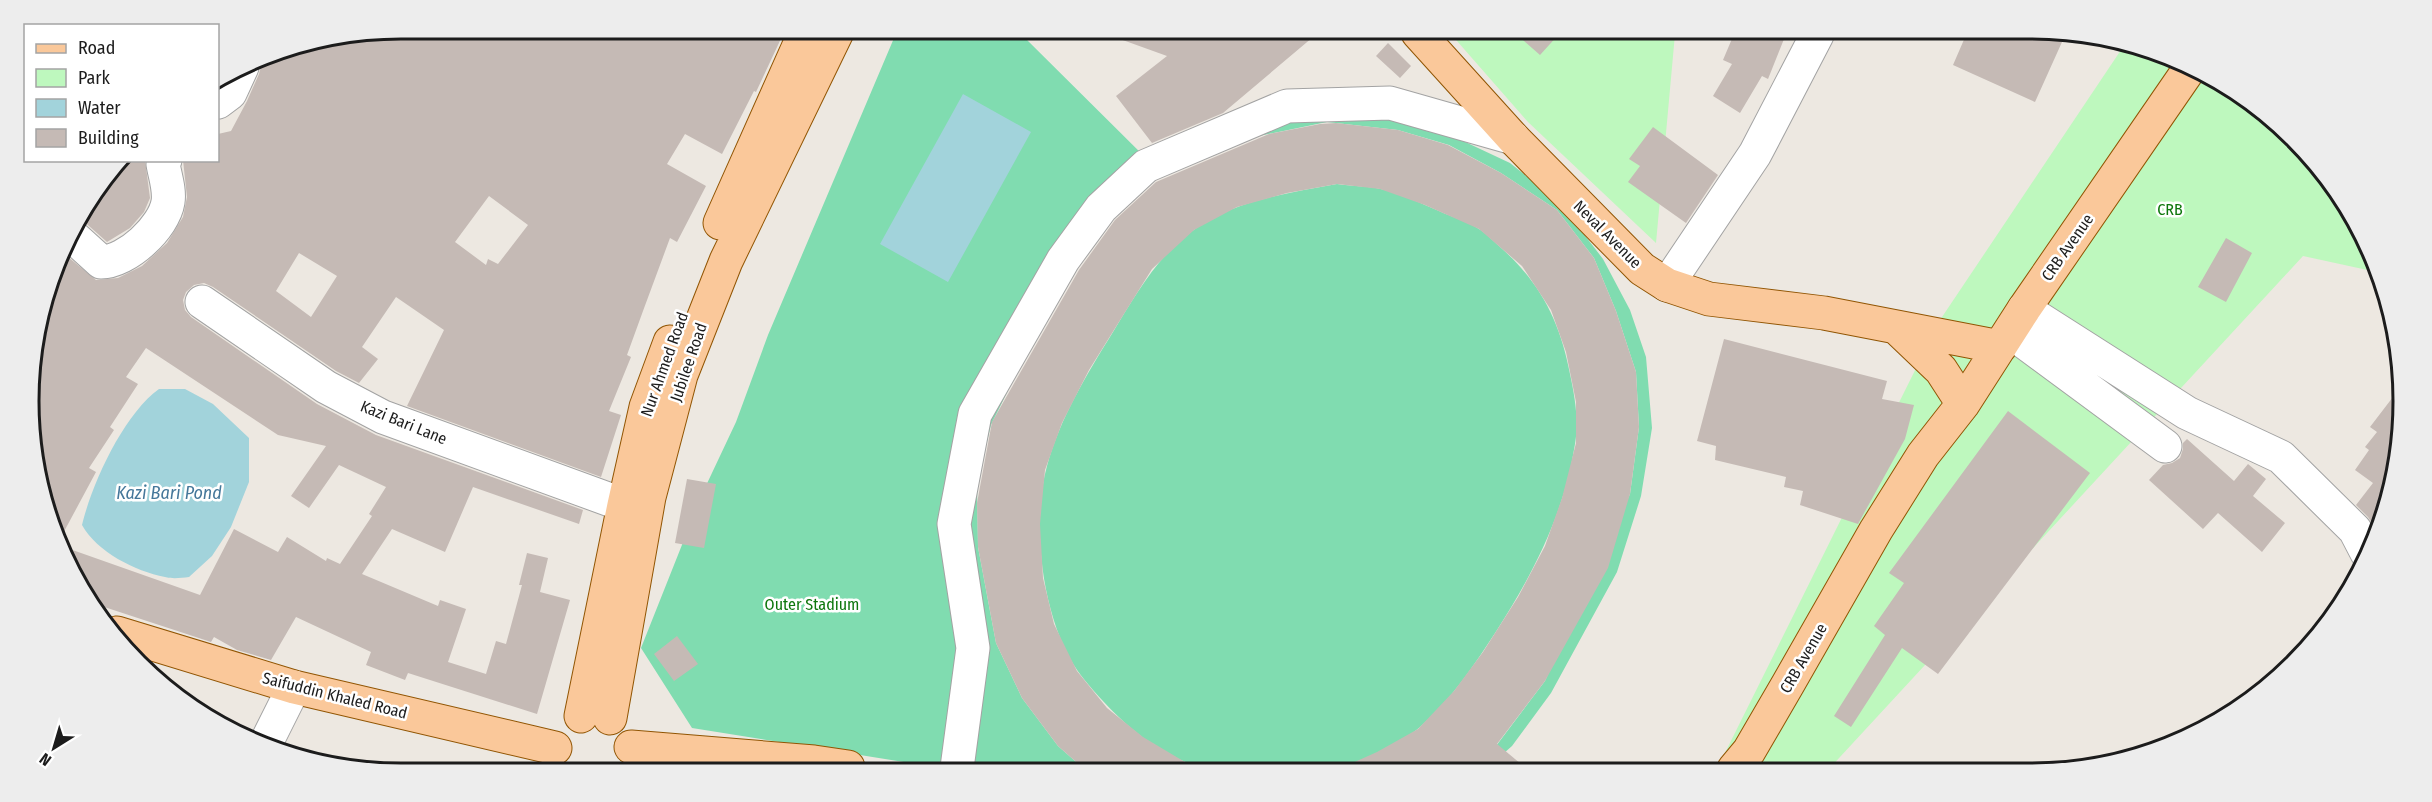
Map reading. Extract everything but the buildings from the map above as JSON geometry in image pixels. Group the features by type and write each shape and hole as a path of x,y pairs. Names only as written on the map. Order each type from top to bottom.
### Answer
{"main road":[{"name":"Nur Ahmed Road","path":"595,717 624,506 646,407 679,318 802,39"},
{"name":"Jubilee Road","path":"595,717 681,375 726,261 834,39"},
{"name":"Neval Avenue","path":"1423,39 1513,138 1642,269 1667,285 1709,299 1824,313 1897,328 2013,330"},
{"name":"CRB Avenue","path":"1752,763 1824,643 1876,530 1923,455 1955,414 2013,330 2186,74"},
{"path":"1897,328 1941,370 1955,414"},
{"name":"Saifuddin Khaled Road","path":"126,636 294,687 556,758"},
{"path":"556,758 563,728 595,717 620,725 627,735 629,757 821,763"}],"street":[{"path":"1667,285 1755,154 1814,39"},
{"path":"219,101 230,93 237,78"},
{"path":"958,763 973,648 954,525 975,414 1063,260 1101,208 1146,166 1287,106 1390,103 1513,138"},
{"path":"77,240 101,262 112,260 135,249 151,232 167,206 169,197 164,162"},
{"name":"Kazi Bari Lane","path":"202,302 326,387 383,417 624,506"},
{"path":"2013,330 2165,446"},
{"path":"2013,330 2281,457 2355,530 2363,545"},
{"path":"269,738 294,687"}],"green space":[{"name":"Outer Stadium","path":"894,39 1026,39 1157,169 1236,131 1330,111 1393,118 1444,132 1510,163 1560,203 1603,259 1630,310 1646,357 1652,428 1641,496 1617,572 1551,693 1512,746 1493,763 1488,763 1493,750 1545,681 1630,494 1639,427 1636,372 1616,311 1594,258 1557,210 1501,173 1449,145 1398,130 1327,122 1244,139 1160,174 1107,221 1065,287 1024,358 991,425 977,483 978,547 996,643 1022,698 1058,746 1077,763 910,763 692,728 641,648 703,492 736,422 768,335"},
{"path":"1455,39 1675,39 1656,243 1528,122"},
{"name":"CRB","path":"2121,50 2170,67 2212,87 2270,129 2303,162 2332,200 2356,241 2368,270 2303,256 1834,763 1720,763 1940,320"},
{"path":"1337,184 1388,191 1470,224 1487,235 1513,260 1537,288 1546,304 1566,355 1576,418 1576,435 1570,469 1564,494 1546,542 1510,609 1462,681 1442,705 1413,733 1394,745 1354,763 1189,763 1155,746 1123,721 1083,678 1069,657 1058,633 1044,576 1040,547 1042,490 1047,466 1059,431 1084,380 1139,290 1159,263 1182,239 1211,219 1245,204"}],"water":[{"path":"963,94 1031,132 948,282 880,244"},
{"name":"Kazi Bari Pond","path":"159,389 185,389 213,404 249,438 249,482 231,527 212,556 189,577 168,578 130,565 97,544 82,525 93,490 111,451 134,415"}]}
